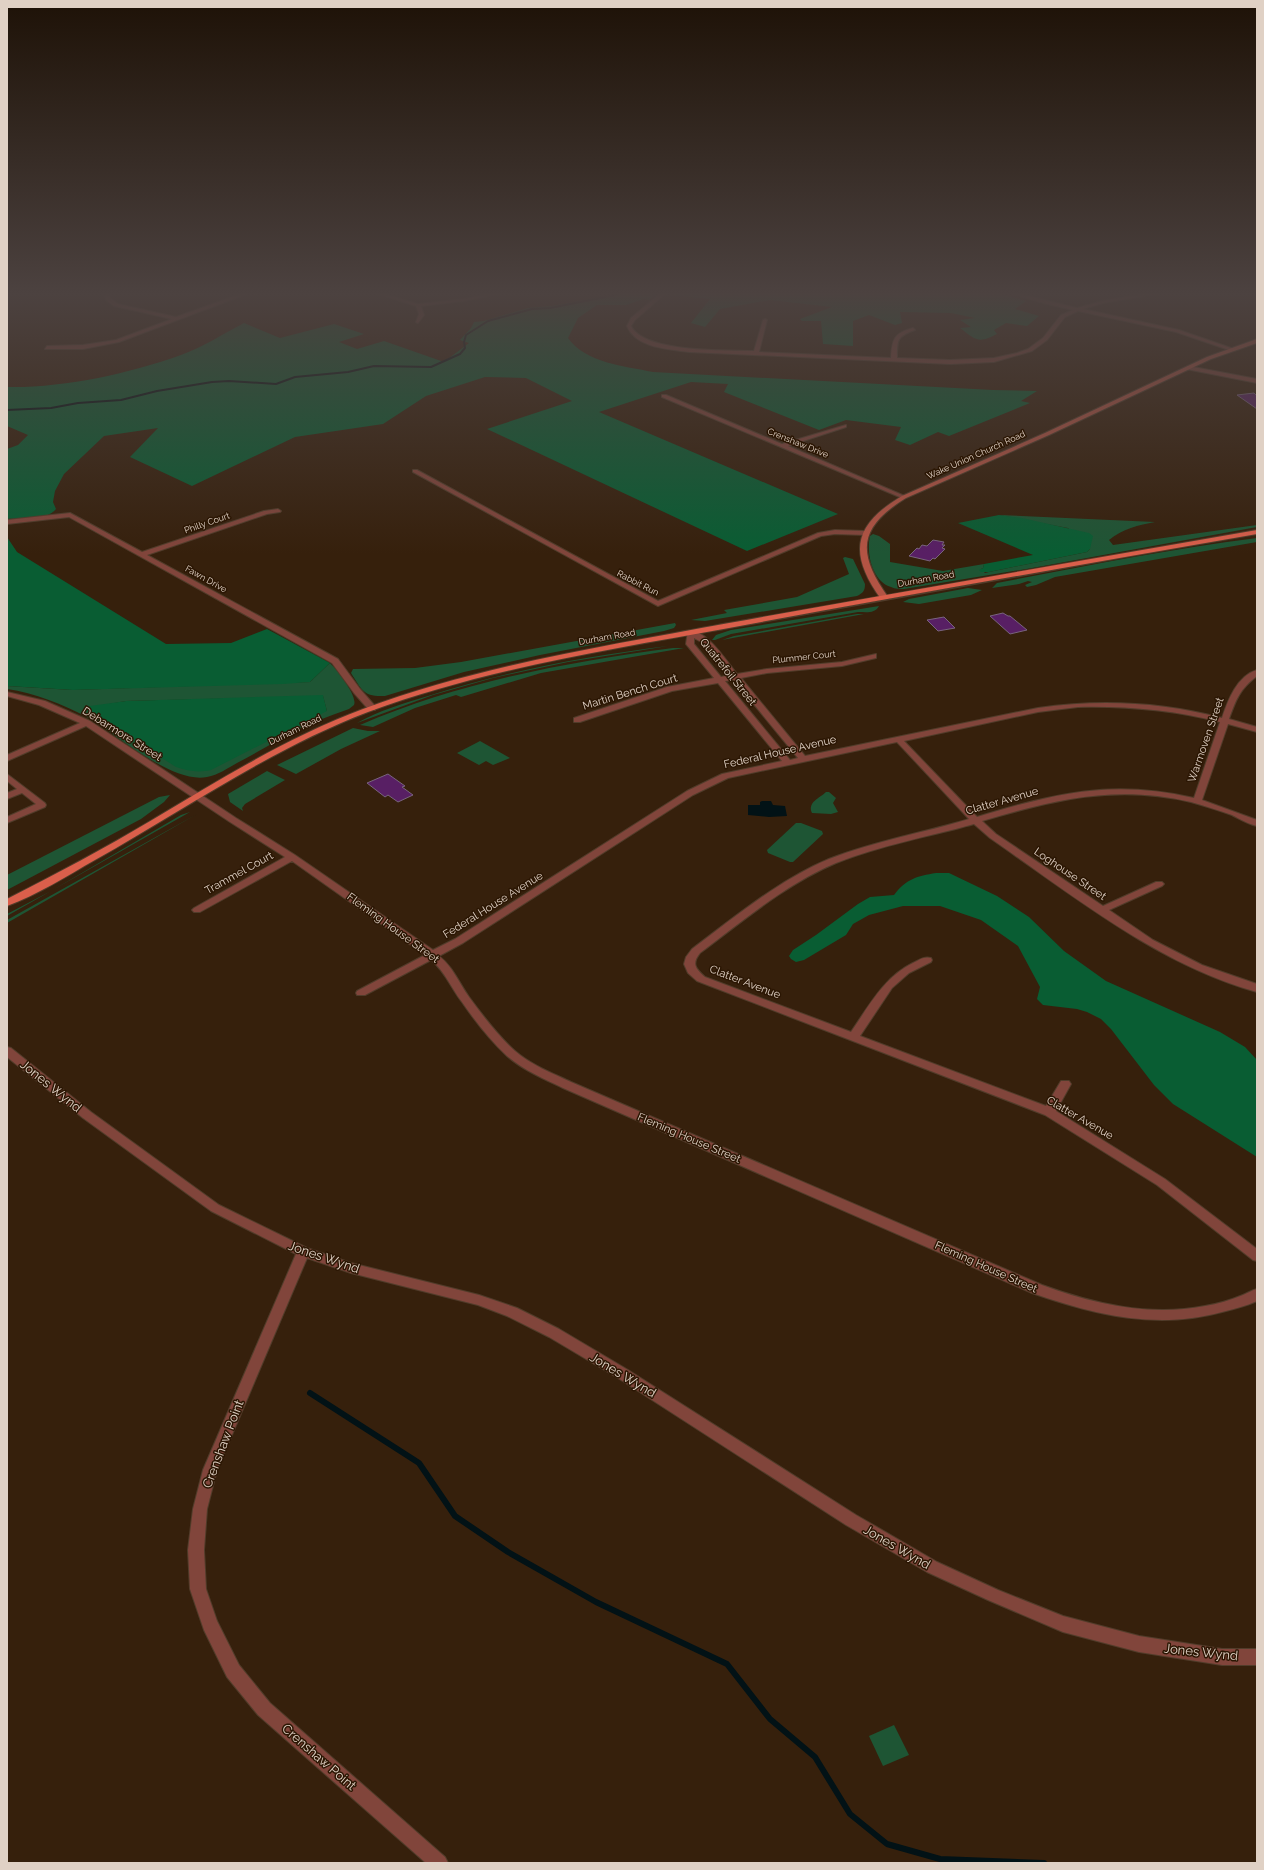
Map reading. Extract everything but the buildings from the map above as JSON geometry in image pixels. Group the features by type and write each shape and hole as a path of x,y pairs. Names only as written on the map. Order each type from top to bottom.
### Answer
{"main road":[{"name":"Durham Road","path":"7,903 65,873 304,737 372,708 436,686 504,668 884,597 1257,532"}],"street":[{"name":"Wake Union Church Road","path":"884,597 874,583 866,566 863,544 866,533 876,516 904,497 1047,434 1164,379"},
{"name":"Crenshaw Drive","path":"664,396 904,497"},
{"path":"782,446 844,426"},
{"name":"Rabbit Run","path":"415,471 658,604 820,534 843,532 866,533"},
{"name":"Philly Court","path":"142,554 266,512 278,511"},
{"name":"Fawn Drive","path":"7,522 70,515 335,661 356,691 372,708"},
{"name":"Quatrefoil Street","path":"787,762 690,644 691,633 706,641 803,759"},
{"name":"Plummer Court","path":"736,677 804,666 842,664 873,656"},
{"name":"Warmoven Street","path":"1197,800 1233,696 1244,682 1257,672"},
{"name":"Martin Bench Court","path":"577,720 664,691 736,677"},
{"name":"Debarmore Street","path":"7,694 42,703 87,723 198,796"},
{"name":"Federal House Avenue","path":"361,993 460,941 691,793 725,776 1038,710 1078,705 1123,705 1179,711 1225,720 1257,730"},
{"path":"7,758 87,723"},
{"name":"Loghouse Street","path":"898,739 976,821 993,836 1149,942 1176,957 1257,988"},
{"path":"7,777 42,805 7,820"},
{"path":"7,796 22,790"},
{"name":"Clatter Avenue","path":"1257,824 1236,813 1197,800 1148,792 1100,791 1065,796 876,847 842,858 818,868 765,901 696,950 691,957 689,964 692,970 702,979 1049,1112 1161,1182 1257,1256"},
{"name":"Fleming House Street","path":"198,796 292,857 433,955 444,965 465,998 493,1035 512,1054 536,1070 567,1085 1038,1289 1070,1301 1104,1311 1139,1315 1171,1315 1211,1311 1257,1294"},
{"name":"Trammel Court","path":"196,910 292,857"},
{"path":"1102,910 1158,884"},
{"path":"854,1036 888,986 906,971 927,960"},
{"name":"Jones Wynd","path":"7,1051 87,1115 215,1208 303,1252 351,1268 478,1300 512,1312 554,1333 623,1374 852,1520 932,1567 993,1595 1063,1624 1139,1644 1222,1657 1257,1657"},
{"path":"1049,1112 1065,1084"},
{"name":"Crenshaw Point","path":"303,1252 210,1470 198,1523 196,1550 198,1589 210,1624 233,1671 264,1709 439,1863"}],"green space":[{"path":"88,379 478,379 426,396 383,424 295,437 192,486 130,457 158,428 104,436 64,474 55,491 53,502 56,509 52,513 33,518 7,519 7,449 18,445 28,435 7,426 7,387 29,387"},
{"path":"529,379 790,379 1037,391 1021,401 1030,403 949,436 938,432 910,445 895,440 901,427 846,420 819,430 724,392 728,384 691,382 599,412 838,514 747,551 487,429 572,401"},
{"path":"999,515 1155,522 1137,526 1119,533 1109,540 1113,545 1257,525 1257,527 1032,568 904,589 894,588 884,584 875,573 869,550 870,536 873,534 879,536 890,544 890,562 943,571 984,564 983,568 981,569 985,573 1087,552 1090,549 1068,528"},
{"path":"999,515 1022,518 1089,533 1093,536 1090,549 1087,552 989,572 981,572 979,570 983,568 984,564 1033,555 958,523"},
{"path":"7,537 17,552 166,644 231,643 267,629 330,663 310,682 283,684 73,690 7,686"},
{"path":"1257,538 1257,542 1055,577 1027,587 1025,585 1032,582 1028,581 1019,584 992,588 997,583 1095,564 1192,547"},
{"path":"843,558 853,559 865,584 863,592 857,596 705,621 691,620 727,613 724,610 797,597 849,574"},
{"path":"968,588 982,590 971,595 919,604 903,602 909,599"},
{"path":"879,606 877,609 870,612 858,612 731,634 712,640 716,635 731,630"},
{"path":"864,614 722,640 734,636"},
{"path":"675,623 676,625 674,628 664,631 540,655 464,672 385,696 367,694 351,673 353,669 415,668 461,662"},
{"path":"668,646 568,662 493,678 433,695 357,723 401,704 487,679 547,665"},
{"path":"673,648 684,648 541,673 461,697 456,695 415,708 373,727 360,725 398,710 475,685 554,667"},
{"path":"330,663 342,677 350,690 353,696 354,705 349,709 303,727 223,771 207,777 193,777 178,773 162,766 78,712 38,696 7,689 7,686 73,690 310,682","holes":["323,696 327,711 86,708 126,701"]},
{"path":"323,695 327,711 211,770 202,771 176,767 85,709 90,706 126,701"},
{"path":"353,728 368,731 380,731 341,749 296,774 277,765"},
{"path":"480,741 510,758 493,765 486,761 479,765 457,753"},
{"path":"267,771 285,780 245,804 242,808 243,811 230,802 228,794"},
{"path":"826,792 829,792 836,798 833,803 838,812 831,814 812,813 811,806 813,803"},
{"path":"170,795 164,802 141,819 7,890 7,875 159,797"},
{"path":"190,812 51,891 181,815"},
{"path":"197,814 7,923 7,920"},
{"path":"796,823 801,823 822,831 823,834 793,862 768,853 767,850"},
{"path":"949,873 997,896 1029,917 1064,951 1106,981 1220,1032 1245,1047 1257,1060 1257,1157 1173,1104 1154,1085 1111,1029 1101,1019 1077,1009 1043,1005 1037,999 1040,987 1018,946 981,920 940,906 903,906 869,915 853,924 846,935 804,960 796,962 789,956 793,950 870,897 894,895 903,885 912,879 923,875"},
{"path":"51,891 7,916 7,914"},
{"path":"894,1725 909,1755 883,1766 869,1736"}],"shaded area":[{"path":"771,801 773,805 785,806 787,816 769,817 748,815 748,805 760,805 760,802"}],"waterway":[{"path":"7,410 51,408 78,403 121,400 157,391 212,382 229,381 276,384 289,379"},
{"path":"310,1393 419,1463 455,1516 508,1552 596,1602 727,1664 770,1719 815,1757 850,1814 887,1844 940,1859 1044,1863"}]}
